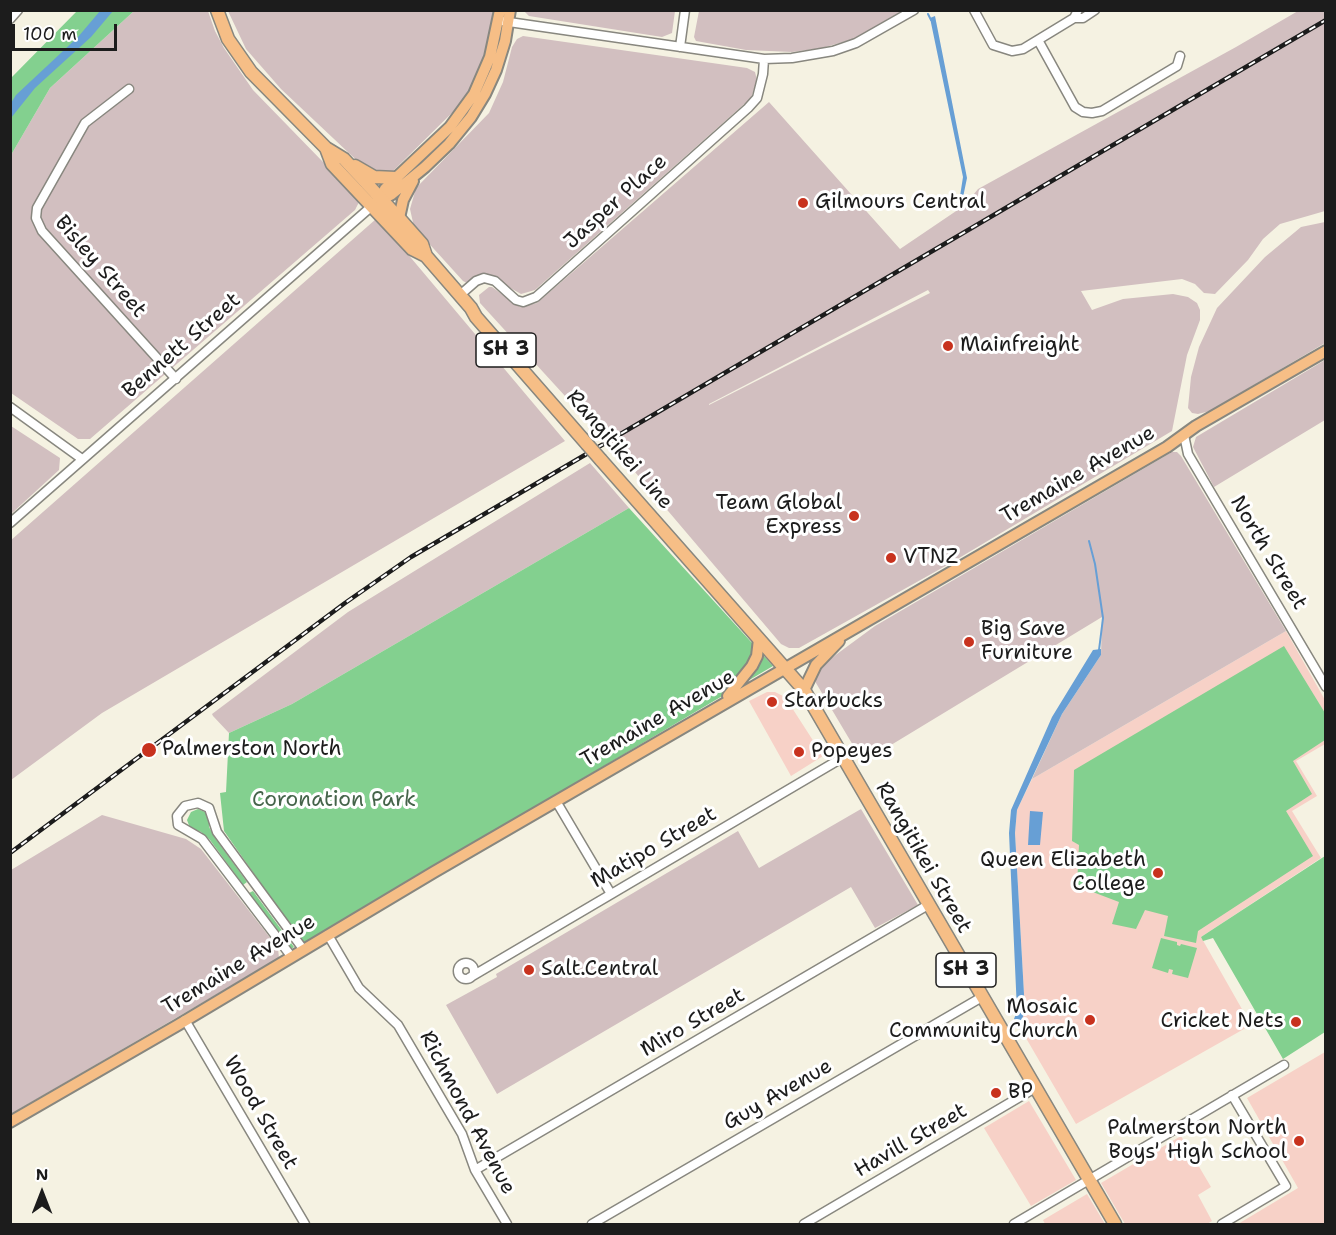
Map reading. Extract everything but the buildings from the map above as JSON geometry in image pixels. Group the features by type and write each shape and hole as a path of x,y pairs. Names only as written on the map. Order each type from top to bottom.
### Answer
{"highway":[{"name":"Rangitikei Line","path":"217,10 228,39 251,72 326,148 344,159 412,249 426,256 476,317 785,668"},
{"name":"Rangitikei Line","path":"326,148 332,164 376,202 399,218 422,244 426,256"},
{"path":"344,159 374,177 396,178"},
{"name":"Rangitikei Street","path":"785,668 804,690 1115,1224"}],"main road":[{"path":"376,202 396,178 466,124 485,94 501,56 502,18 510,10"},
{"path":"399,218 403,200 412,183 442,143"},
{"path":"376,202 392,194 425,167"},
{"name":"Tremaine Avenue","path":"10,1122 1326,351"},
{"path":"804,690 816,665 849,630"},
{"path":"722,703 752,666 757,656 759,639"}],"street":[{"path":"10,19 18,10"},
{"path":"680,47 685,10"},
{"path":"502,18 764,59 792,58 833,51 856,43 914,10"},
{"path":"974,10 993,45 1012,51 1023,49 1076,14 1083,18 1095,10"},
{"path":"1038,40 1075,107 1092,114 1102,111 1177,66 1180,56"},
{"name":"Jasper Place","path":"460,295 484,278 495,281 516,300 523,302 536,297 748,108 757,98 764,59"},
{"name":"Bisley Street","path":"129,88 85,123 37,208 36,218 42,231 176,379"},
{"name":"Bennett Street","path":"10,523 376,202"},
{"path":"10,407 70,448 82,459"},
{"name":"North Street","path":"1184,435 1186,450 1326,687"},
{"name":"Matipo Street","path":"471,973 484,970 842,758"},
{"path":"556,801 611,894"},
{"path":"291,956 202,839 178,825 177,816 185,806 198,802 209,808 217,832 303,950"},
{"name":"Miro Street","path":"475,1170 928,905"},
{"name":"Richmond Avenue","path":"328,935 359,988 399,1025 462,1134 475,1170 507,1224"},
{"name":"Guy Avenue","path":"592,1224 982,998"},
{"name":"Wood Street","path":"185,1020 305,1224"},
{"path":"1014,1224 1284,1065"},
{"name":"Havill Street","path":"804,1224 1035,1088"},
{"path":"1222,1224 1286,1186 1232,1095"}],"shaded area":[{"path":"134,11 208,11 224,48 253,90 360,200 355,210 90,439 78,439 11,393 11,155 50,88"},
{"path":"228,11 494,11 487,52 461,104 390,174 369,172 281,89 246,49"},
{"path":"524,11 675,11 672,33 662,37 529,16"},
{"path":"699,11 905,11 853,39 822,48 792,52 746,50 696,41 694,37"},
{"path":"1298,11 1325,11 1325,211 1280,224 1263,239 1248,260 1215,294 1204,293 1195,284 1182,279 1081,291 1092,310 1123,299 1173,294 1188,297 1197,303 1200,320 1187,355 1172,431 949,564 799,648 789,648 781,644 618,452 480,303 479,295 492,287 520,307 537,303 769,102 900,249 965,205 978,189","holes":["928,290 930,293 709,405"]},
{"path":"523,36 747,68 755,72 757,80 751,98 535,290 521,294 489,276 478,276 467,283 463,281 414,227 410,209 416,188 489,113 503,82 512,47 517,39"},
{"path":"376,219 565,441 102,713 11,780 10,541"},
{"path":"1325,222 1325,343 1210,411 1192,413 1188,408 1191,377 1199,347 1217,308 1265,257 1301,227"},
{"path":"1325,360 1325,420 1214,487 1193,447 1196,437"},
{"path":"11,426 60,458 59,470 11,514"},
{"path":"1172,452 1177,452 1181,456 1286,631 1032,779 1062,714 1101,655 1102,617 863,762 816,683 815,677 822,665 875,626"},
{"path":"590,463 629,508 292,704 229,733 213,716 212,714 348,612"},
{"name":"Queen Elizabeth College","path":"1286,631 1325,700 1325,744 1296,761 1317,796 1292,811 1321,858 1201,937 1251,1025 1076,1124 1019,1026 1025,1012 1015,833 1017,810 1032,779"},
{"path":"767,692 775,692 785,697 823,756 791,776 749,701"},
{"path":"861,809 918,905 875,928 851,887 497,1094 446,1005 497,977 496,974 738,831 759,868"},
{"path":"102,815 186,839 201,849 278,948 279,958 11,1114 11,870"},
{"name":"Palmerston North Boys' High School","path":"1325,1052 1325,1224 1238,1224 1298,1188 1247,1098"},
{"path":"1029,1101 1076,1180 1031,1206 984,1128"},
{"path":"1181,1136 1211,1187 1198,1195 1212,1221 1207,1224 1125,1224 1101,1183"},
{"path":"1087,1194 1105,1224 1045,1224 1043,1220"}],"green space":[{"path":"77,11 134,11 50,88 11,155 11,78"},
{"name":"Coronation Park","path":"629,508 773,666 303,944 224,831 220,793 226,792 229,733 292,704"},
{"path":"1284,646 1325,713 1325,740 1293,761 1312,794 1286,811 1313,856 1198,931 1196,943 1164,936 1168,916 1145,910 1136,929 1112,924 1119,902 1077,886 1079,845 1072,841 1074,770"},
{"path":"198,809 205,812 215,838 247,882 243,885 210,840 201,832 190,828 187,820 191,812"},
{"path":"1325,856 1325,1032 1283,1059 1213,938 1203,941 1201,937"},
{"path":"253,891 294,947 291,949 249,893"},
{"path":"1161,938 1177,942 1180,946 1181,944 1197,948 1188,978 1172,974 1173,970 1169,969 1168,973 1152,968"}],"water":[{"path":"100,11 113,11 91,37 35,88 11,118 11,103 16,95 78,37"},
{"path":"935,16 967,178 961,207 958,209 963,177 930,18"},
{"path":"1101,649 1101,655 1062,714 1017,810 1015,833 1025,1012 1019,1026 1014,1019 1017,1011 1009,833 1011,810 1052,717 1093,650"},
{"path":"1030,811 1043,812 1040,845 1028,845"}],"waterway":[{"path":"928,14 931,20"},
{"path":"1089,541 1103,618 1099,650"}],"railway":[{"path":"10,853 345,603 411,557 1326,20"}],"place":[{"name":"Gilmours Central","path":"803,203"},
{"name":"Mainfreight","path":"948,346"},
{"name":"Team Global Express","path":"854,516"},
{"name":"VTNZ","path":"891,558"},
{"name":"Big Save Furniture","path":"969,642"},
{"name":"Starbucks","path":"772,702"},
{"name":"Palmerston North","path":"149,750"},
{"name":"Popeyes","path":"799,752"},
{"name":"Queen Elizabeth College","path":"1158,873"},
{"name":"Salt.Central","path":"529,970"},
{"name":"Mosaic Community Church","path":"1090,1020"},
{"name":"Cricket Nets","path":"1296,1022"},
{"name":"BP","path":"996,1093"},
{"name":"Palmerston North Boys' High School","path":"1299,1141"}]}
